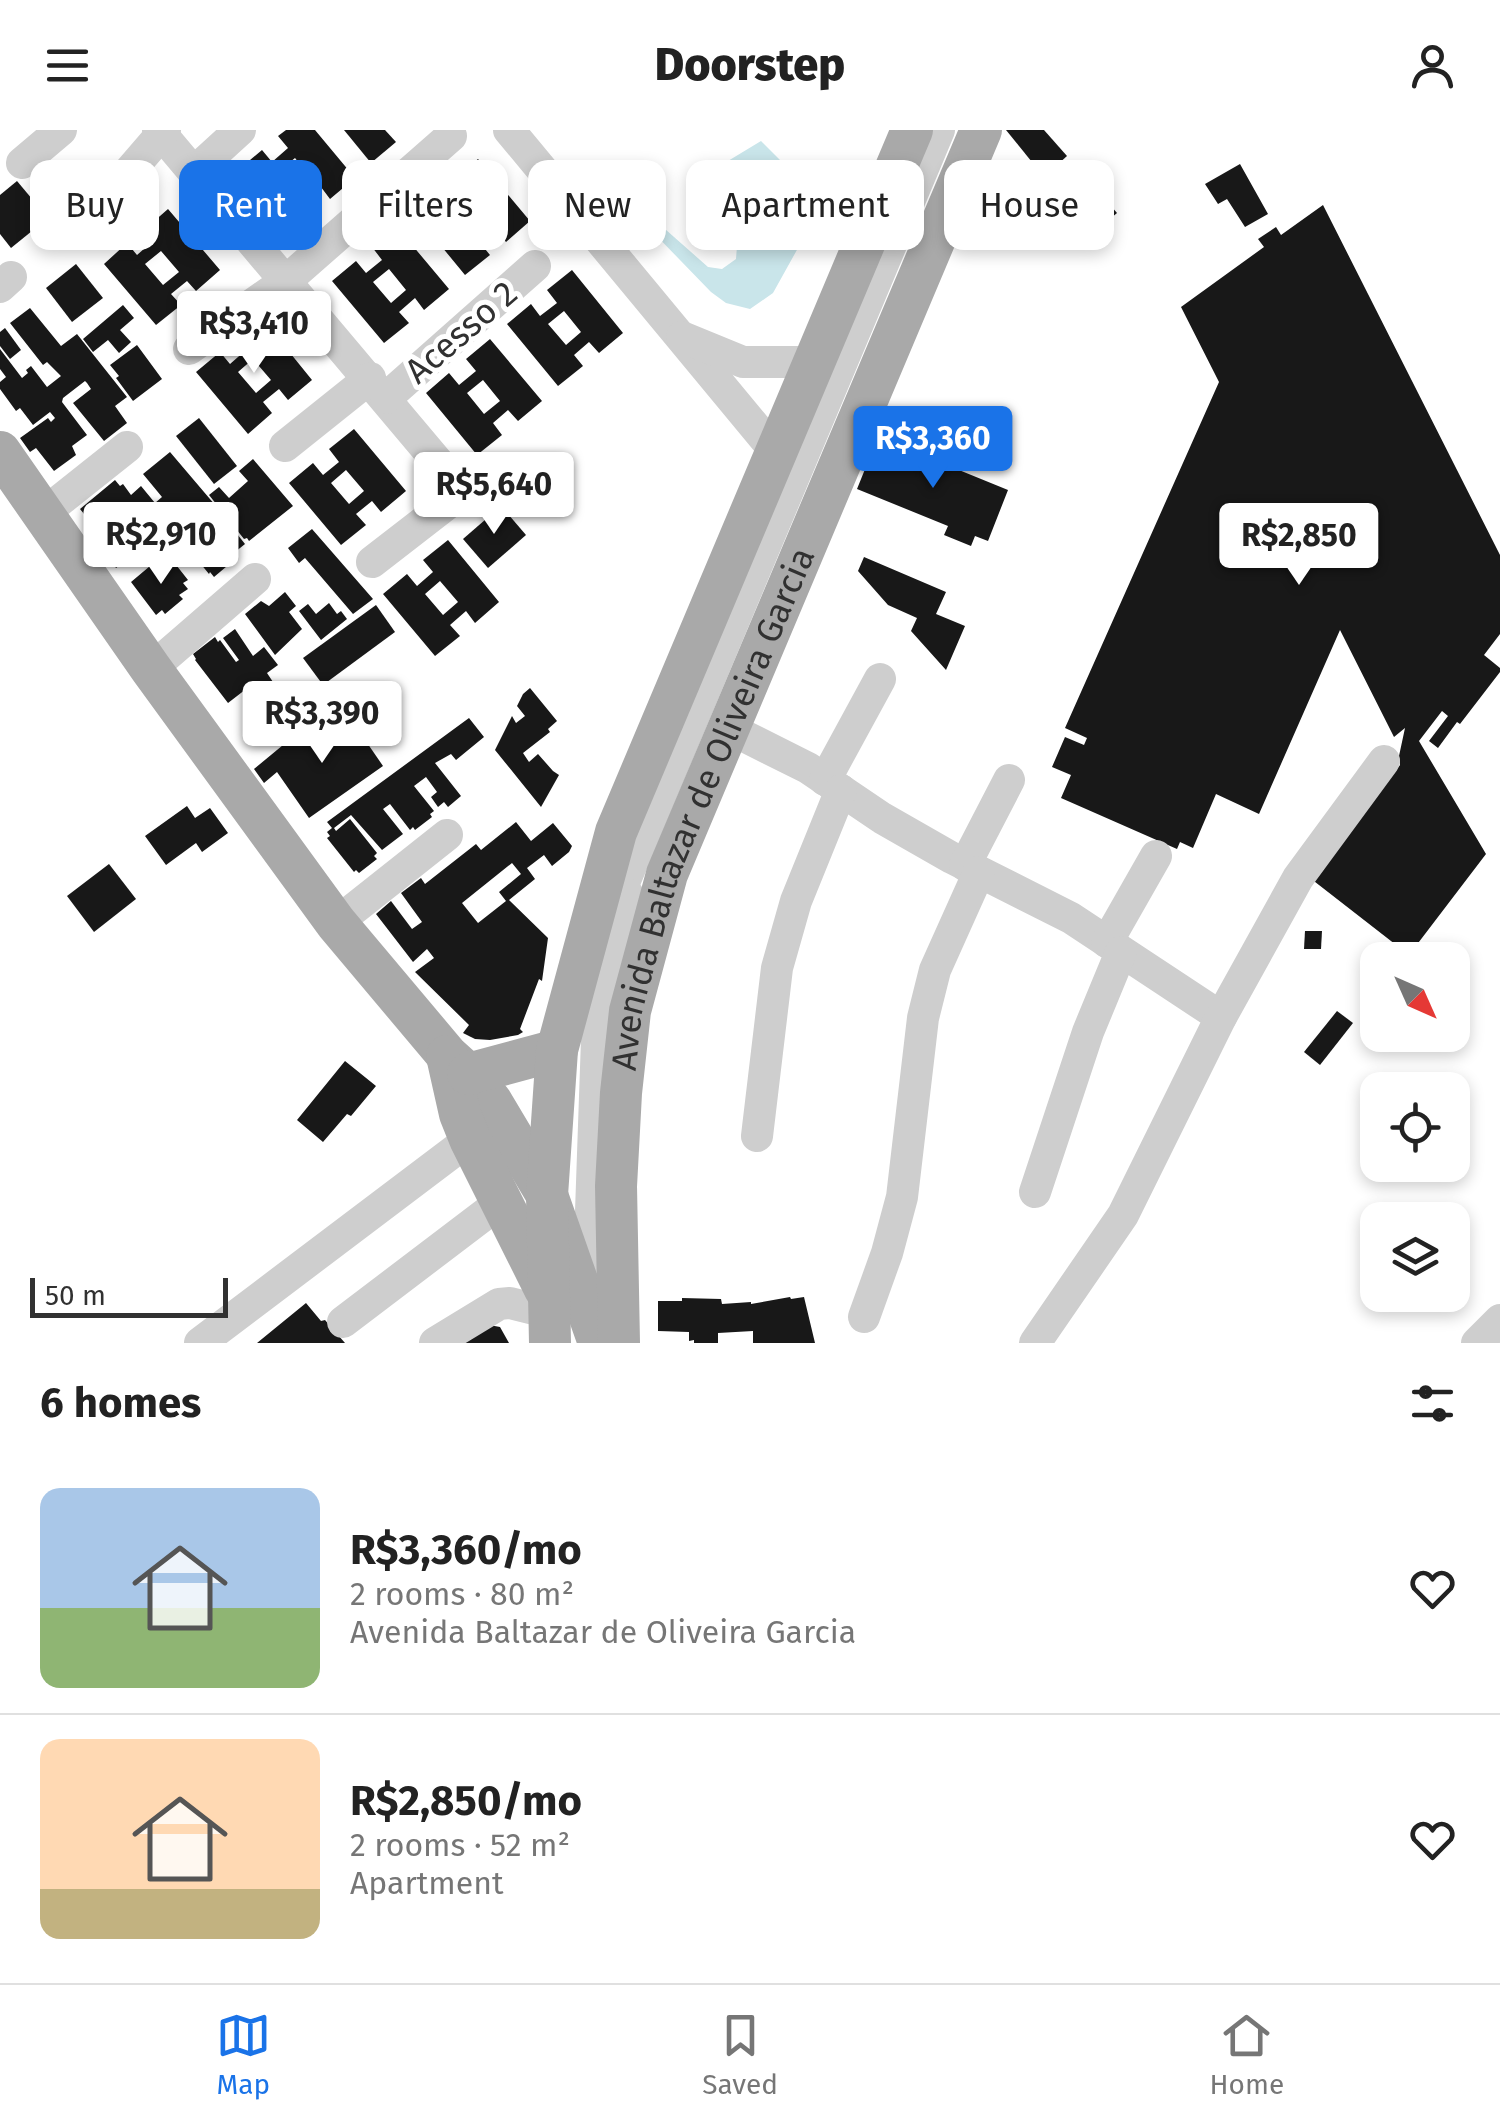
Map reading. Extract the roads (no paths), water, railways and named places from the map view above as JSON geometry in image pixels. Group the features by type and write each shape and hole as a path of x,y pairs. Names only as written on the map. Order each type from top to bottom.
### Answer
{"main road":[{"name":"Avenida Baltazar de Oliveira Garcia","path":"548,1194 557,1050 616,832 775,452 825,366 839,301 912,130"},
{"name":"Avenida Baltazar de Oliveira Garcia","path":"619,1343 616,1186 620,1093 630,1011 667,874 981,130"},
{"path":"0,452 151,670 336,923 491,1102 548,1194 571,1326"},
{"path":"457,1065 557,1050"},
{"path":"457,1065 460,1114 470,1139 571,1326"}],"street":[{"path":"22,163 61,130"},
{"path":"207,160 240,130"},
{"path":"509,130 775,452"},
{"path":"557,1050 825,366 940,130"},
{"path":"138,160 162,132 186,160"},
{"path":"189,349 287,280 450,136"},
{"path":"262,250 452,479 452,500 372,562"},
{"name":"Acesso 2","path":"285,446 378,388 535,266"},
{"path":"678,335 743,362 825,366 902,319"},
{"path":"44,513 127,447"},
{"path":"151,670 255,579"},
{"path":"757,1136 777,968 833,785 880,680"},
{"path":"728,728 808,768 882,818 972,868 1071,918 1221,1017"},
{"path":"1036,1343 1123,1215 1221,1017 1298,878 1384,761"},
{"path":"864,1318 902,1196 923,1018 934,970 1009,780"},
{"path":"336,923 447,835"},
{"path":"630,1011 640,842"},
{"path":"435,1343 498,1304 510,1304 571,1326 597,1039 640,842"},
{"path":"1035,1192 1114,947 1156,856"},
{"path":"200,1343 470,1139"},
{"path":"343,1322 502,1202"}],"water":[{"path":"761,141 780,160 730,160"},
{"path":"666,230 708,267 722,269 736,259 737,250 797,250 773,293 750,309 726,303 711,292 666,246"}]}
